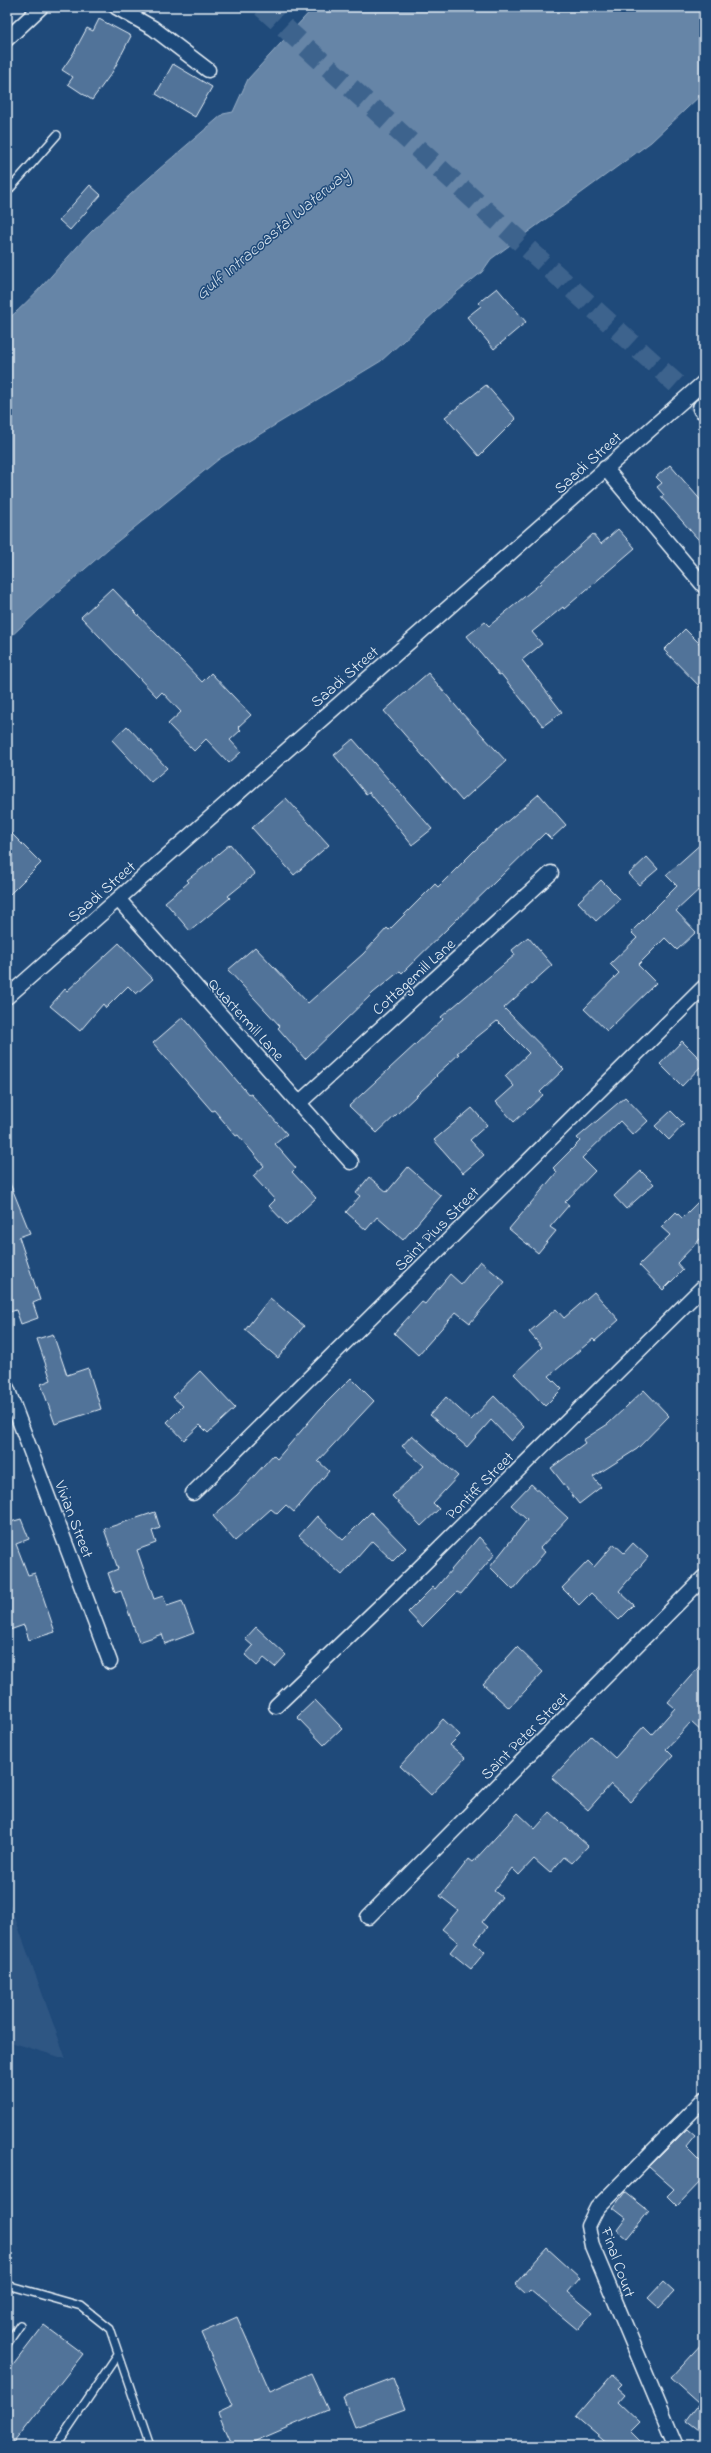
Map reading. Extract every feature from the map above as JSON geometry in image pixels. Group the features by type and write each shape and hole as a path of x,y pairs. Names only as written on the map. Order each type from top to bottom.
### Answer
{"street":[{"path":"7,39 41,7"},
{"path":"116,7 153,28 208,70"},
{"name":"Saadi Street","path":"7,997 704,382"},
{"path":"605,468 704,586"},
{"name":"Cottagemill Lane","path":"299,1103 551,873"},
{"name":"Quartermill Lane","path":"118,899 351,1162"},
{"name":"Saint Pius Street","path":"193,1494 704,987"},
{"name":"Pontiff Street","path":"276,1706 393,1594 704,1286"},
{"name":"Vivian Street","path":"7,1388 110,1662"},
{"name":"Saint Peter Street","path":"368,1917 704,1578"},
{"name":"Final Court","path":"676,2446 592,2246 588,2226 597,2208 704,2099"}],"lane":[{"path":"7,192 57,135"},
{"path":"7,2285 81,2306 110,2329 150,2446"},
{"path":"7,2344 20,2325"},
{"path":"56,2446 118,2354"}],"shaded area":[{"path":"7,1896 66,2059 7,2041"}],"water":[{"name":"Gulf Intracoastal Waterway","path":"314,7 704,7 704,92 651,142 491,259 482,272 458,291 381,361 219,459 108,549 55,595 7,640 7,320 40,288 91,232 123,201 223,114 233,112 248,79"}],"building":[{"path":"99,19 131,36 113,71 92,100 68,84 73,77 62,70 73,54 87,28 93,31"},
{"path":"173,64 212,87 195,117 156,94"},
{"path":"90,185 101,195 70,230 59,220"},
{"path":"497,288 526,322 494,349 467,317 481,306 478,303"},
{"path":"486,385 516,419 479,456 445,417"},
{"path":"670,465 704,504 704,546 661,497 664,495 657,487 662,483 656,477"},
{"path":"618,529 635,548 564,609 563,607 532,632 542,644 522,660 562,712 543,726 501,674 499,675 467,636 485,622 489,626 541,583 540,582 593,534 601,544"},
{"path":"112,588 202,682 211,673 251,715 238,727 241,730 230,740 241,752 229,763 206,739 194,751 168,724 181,712 162,692 157,697 81,617"},
{"path":"685,629 704,648 704,691 664,650"},
{"path":"428,673 460,711 506,761 462,801 384,711"},
{"path":"127,726 167,768 151,782 112,740"},
{"path":"353,739 432,829 412,845 369,792 366,794 334,755"},
{"path":"539,794 566,825 551,839 545,833 402,973 400,971 373,993 305,1059 278,1028 280,1026 228,970 255,947 308,1003 363,954 387,928 389,930 435,884 438,887 481,844"},
{"path":"286,798 329,845 294,875 252,828"},
{"path":"7,829 41,863 7,897"},
{"path":"704,841 704,885 676,911 696,932 677,950 665,938 638,965 656,983 607,1031 584,1009 619,973 610,964 637,938 631,932 677,886 666,875"},
{"path":"230,844 255,874 228,896 230,898 190,931 165,902 189,882 187,880 214,859 213,858"},
{"path":"647,857 658,869 639,885 629,874"},
{"path":"601,880 620,899 596,921 578,902"},
{"path":"528,937 552,965 504,1008 564,1069 540,1092 543,1095 514,1122 496,1102 514,1086 505,1076 529,1053 497,1021 457,1053 459,1054 377,1133 349,1106 443,1019 441,1017 515,955 512,950"},
{"path":"119,943 153,979 136,994 128,986 106,1008 103,1004 80,1031 50,1006 65,989 67,991"},
{"path":"183,1017 249,1095 251,1094 287,1134 275,1144 296,1168 292,1172 316,1198 287,1225 269,1206 275,1200 253,1176 264,1166 238,1135 236,1136 214,1110 212,1111 153,1043"},
{"path":"682,1041 704,1063 682,1086 660,1064"},
{"path":"625,1097 648,1121 633,1135 620,1121 582,1158 595,1171 565,1202 569,1205 550,1227 556,1231 538,1253 509,1229 557,1172 553,1168 580,1141 577,1138"},
{"path":"472,1108 487,1125 470,1140 484,1155 463,1173 434,1140"},
{"path":"671,1111 684,1124 669,1140 655,1126"},
{"path":"408,1167 441,1196 403,1240 377,1217 366,1230 346,1212 360,1196 356,1193 369,1177 387,1192"},
{"path":"641,1171 654,1184 626,1209 614,1196"},
{"path":"7,1176 30,1233 19,1237 40,1300 33,1303 38,1318 21,1324 16,1310 7,1313"},
{"path":"704,1196 704,1235 677,1263 683,1270 663,1290 639,1265 670,1235 661,1227 676,1212 682,1218"},
{"path":"480,1261 505,1282 470,1323 456,1312 418,1355 394,1333 422,1302 425,1304 450,1274 461,1284"},
{"path":"594,1292 619,1320 595,1341 593,1339 549,1376 562,1389 545,1406 514,1374 542,1347 529,1332 556,1309 564,1318"},
{"path":"270,1298 304,1326 278,1358 245,1330"},
{"path":"53,1334 67,1375 88,1368 101,1409 55,1424 41,1384 51,1380 37,1339"},
{"path":"200,1371 235,1408 208,1433 200,1425 184,1440 167,1422 183,1406 173,1397"},
{"path":"351,1378 374,1401 318,1461 329,1471 294,1512 286,1505 277,1514 271,1509 235,1541 213,1516 237,1495 273,1455 277,1459 320,1409"},
{"path":"644,1390 669,1416 637,1449 593,1477 601,1487 579,1504 551,1468 585,1443 583,1440 608,1424"},
{"path":"494,1396 524,1427 511,1441 491,1420 467,1447 430,1415 446,1397 471,1420"},
{"path":"412,1435 458,1476 433,1503 439,1509 421,1526 392,1496 424,1466 402,1446"},
{"path":"531,1484 568,1518 540,1548 545,1552 513,1590 490,1567 527,1520 511,1505"},
{"path":"155,1512 160,1528 152,1531 156,1543 137,1550 154,1599 163,1596 167,1606 182,1601 194,1633 165,1644 162,1634 139,1642 121,1591 115,1593 108,1573 118,1569 104,1529"},
{"path":"371,1512 406,1548 393,1561 372,1541 342,1575 299,1536 317,1516 343,1540"},
{"path":"21,1519 29,1539 16,1544 28,1575 35,1573 55,1632 29,1640 24,1625 7,1631 7,1523"},
{"path":"479,1537 495,1554 461,1594 457,1592 422,1627 408,1612 433,1587 435,1589"},
{"path":"633,1543 648,1557 619,1591 634,1605 619,1620 591,1593 579,1605 562,1588 588,1561 594,1567 614,1544 624,1553"},
{"path":"256,1627 286,1655 275,1667 264,1658 257,1666 245,1655 253,1646 245,1639"},
{"path":"517,1647 543,1672 509,1708 483,1684"},
{"path":"704,1661 704,1734 691,1722 666,1749 673,1756 631,1802 611,1784 588,1810 552,1778 591,1736 615,1758 644,1726 652,1734 675,1708 668,1702"},
{"path":"315,1700 342,1728 324,1745 297,1717"},
{"path":"443,1719 460,1735 450,1745 465,1758 431,1795 400,1766"},
{"path":"550,1812 588,1846 572,1863 564,1857 550,1873 534,1859 519,1875 512,1868 494,1891 502,1897 482,1922 488,1927 474,1943 485,1952 471,1969 450,1952 458,1942 442,1929 458,1910 440,1896 469,1859 473,1862 518,1813 535,1829"},
{"path":"687,2129 695,2136 686,2147 704,2165 704,2178 677,2206 667,2196 674,2189 649,2167"},
{"path":"625,2192 649,2211 627,2238 617,2230 626,2218 613,2208"},
{"path":"547,2248 580,2278 568,2292 593,2313 578,2330 530,2290 526,2294 515,2284"},
{"path":"663,2282 674,2292 659,2308 648,2298"},
{"path":"237,2317 270,2391 311,2373 328,2410 244,2446 233,2446 218,2413 233,2406 201,2333"},
{"path":"44,2325 83,2354 11,2446 7,2446 7,2373"},
{"path":"704,2341 704,2424 699,2431 686,2421 699,2404 670,2378"},
{"path":"612,2375 622,2384 618,2388 625,2394 618,2402 639,2422 630,2431 645,2446 610,2446 576,2417"},
{"path":"393,2378 405,2409 355,2427 343,2397"}],"tunnel":[{"path":"262,7 703,408"}]}
